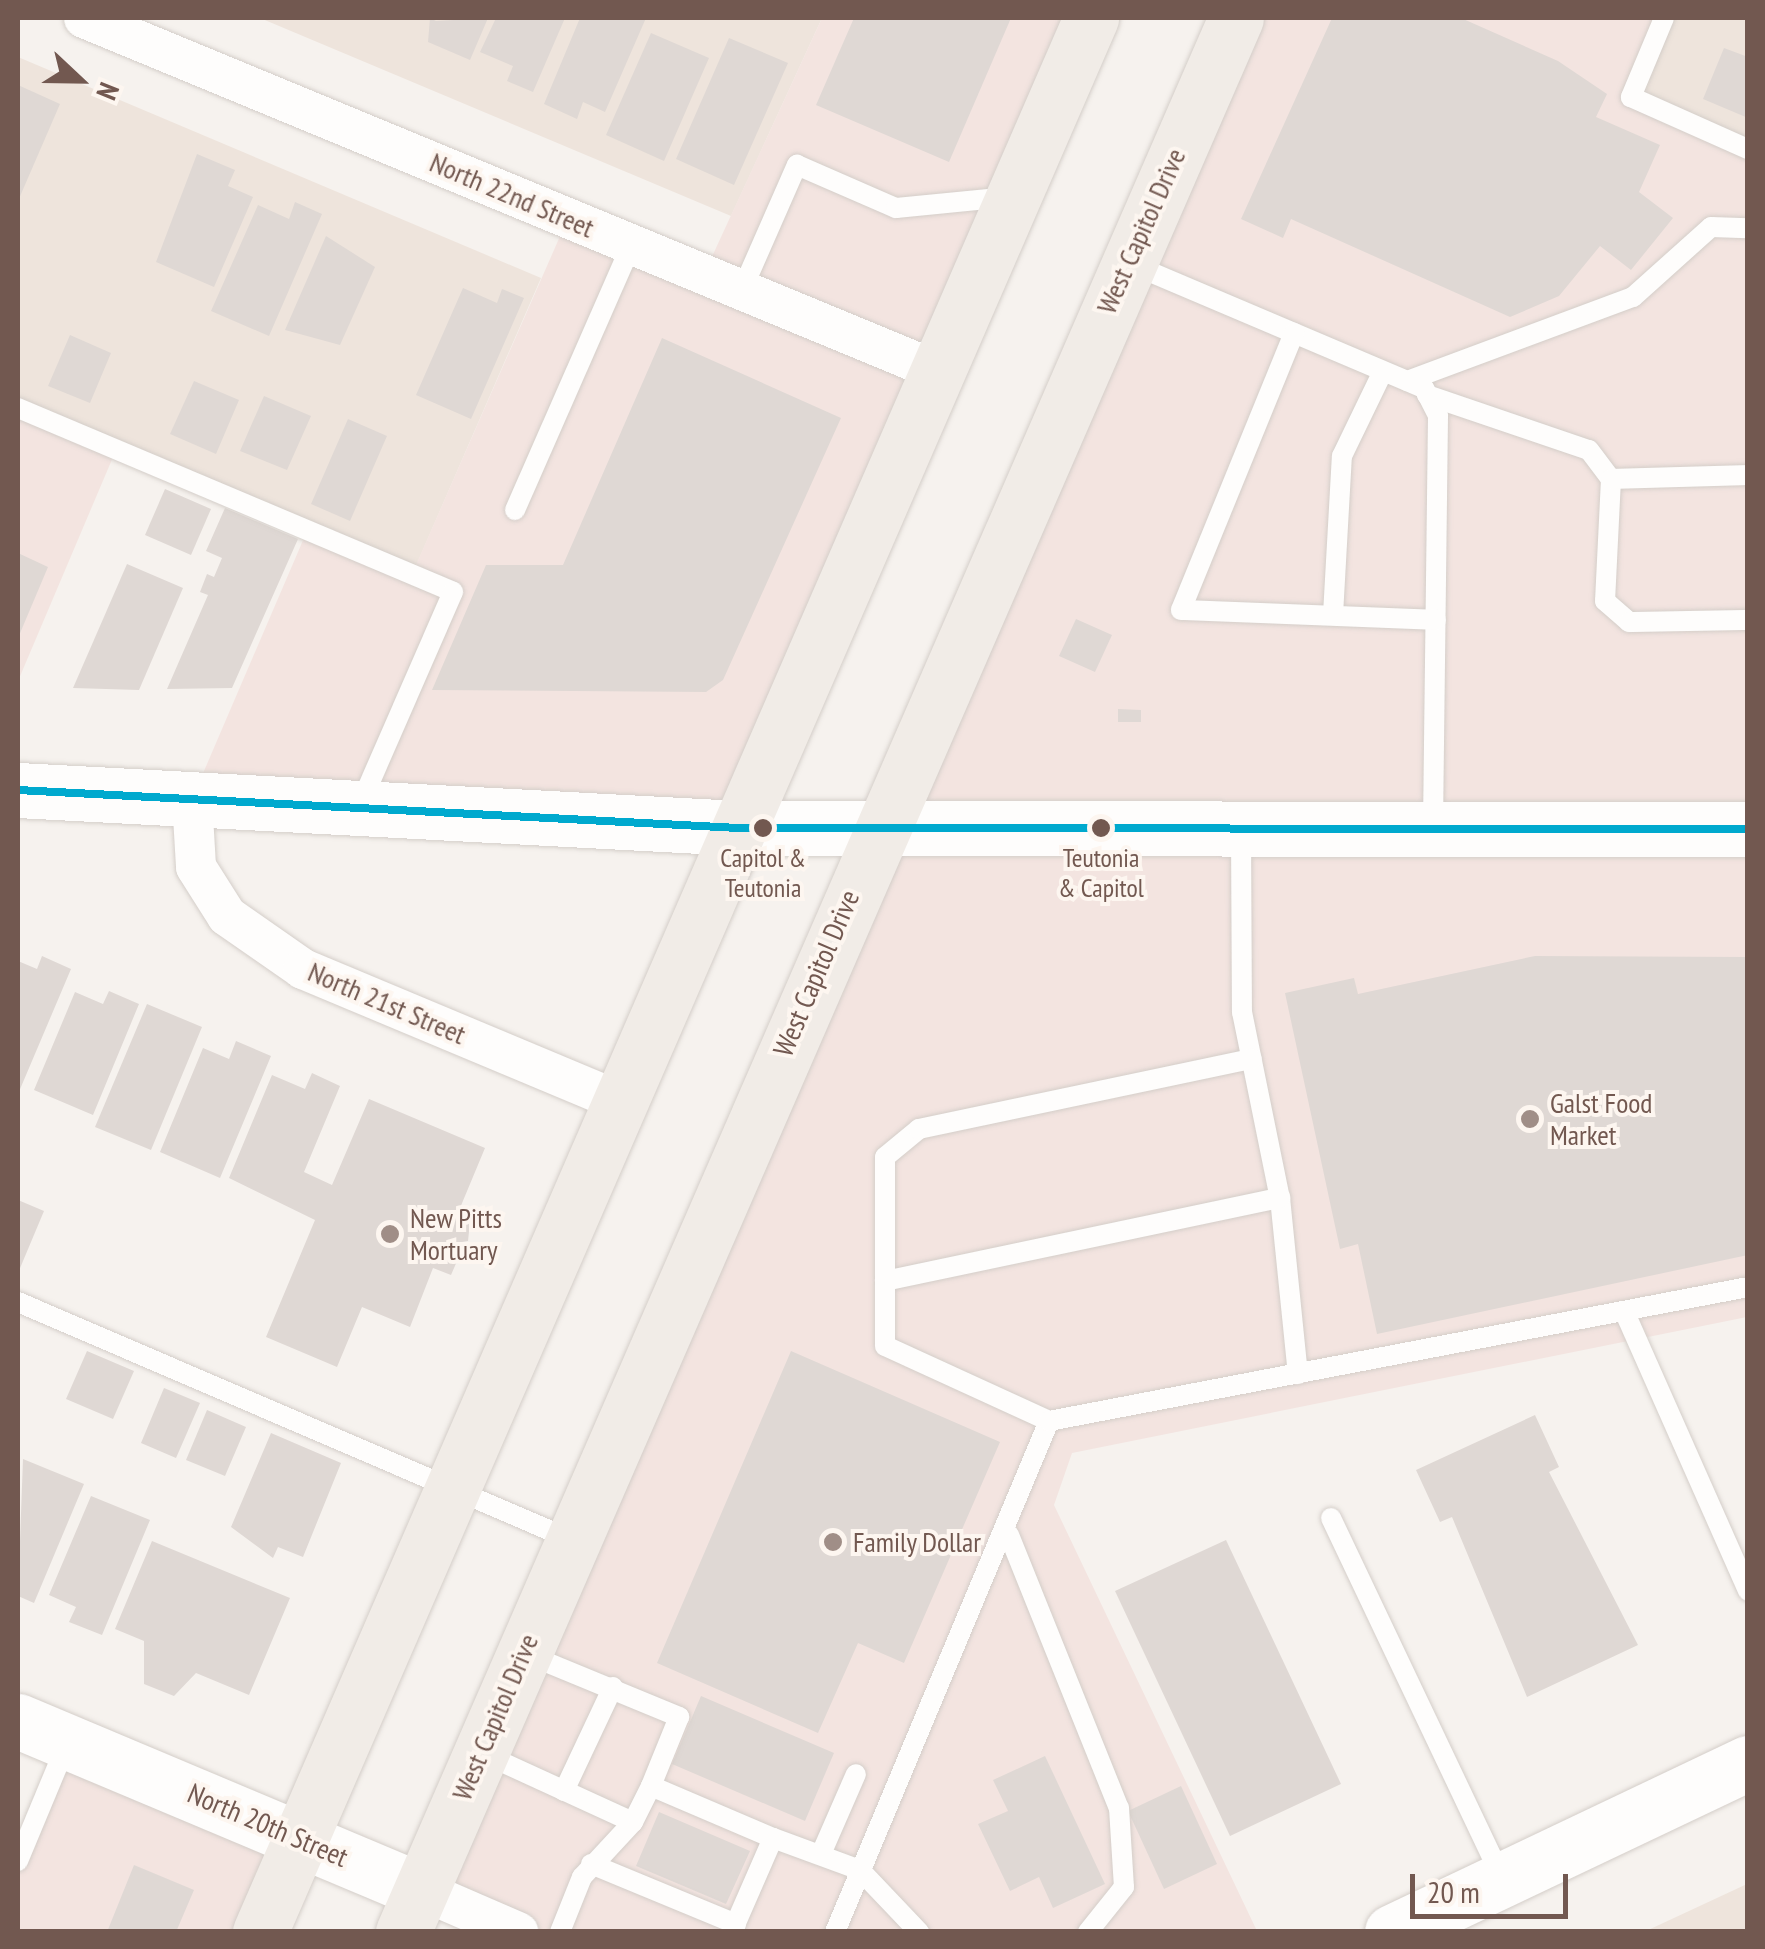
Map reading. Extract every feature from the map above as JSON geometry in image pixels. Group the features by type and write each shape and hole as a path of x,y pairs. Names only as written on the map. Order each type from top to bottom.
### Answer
{"main road":[{"path":"260,1932 616,1100 940,372 1091,18"},
{"name":"West Capitol Drive","path":"412,1911 878,828 1234,18"},
{"path":"18,790 738,828 1748,829"},
{"name":"North 20th Street","path":"18,1720 300,1839 412,1911"},
{"path":"1392,1932 1748,1763"}],"street":[{"name":"North 22nd Street","path":"84,18 940,372"},
{"name":"North 21st Street","path":"192,799 196,867 227,916 303,969 616,1100"},
{"name":"North 20th Street","path":"412,1911 518,1932"}],"lane":[{"path":"1662,18 1631,97 1748,149"},
{"path":"742,290 798,165 896,208 1014,197"},
{"path":"1407,381 1633,297 1711,227 1748,228"},
{"path":"515,510 632,244"},
{"path":"1128,262 1383,370 1427,395 1589,450 1611,478 1605,602 1629,622 1748,620"},
{"path":"1294,333 1181,610 1436,620"},
{"path":"1332,615 1342,456 1383,370"},
{"path":"1427,395 1438,416 1433,828"},
{"path":"18,408 453,592 358,808"},
{"path":"1611,478 1748,475"},
{"path":"1241,828 1242,1012 1280,1198 1298,1374"},
{"path":"1252,1059 919,1130 885,1157 886,1346 1049,1421 1748,1287"},
{"path":"885,1281 1280,1198"},
{"path":"18,1302 572,1540"},
{"path":"1625,1313 1748,1592"},
{"path":"835,1932 1008,1534 1049,1421"},
{"path":"1330,1518 1501,1878"},
{"path":"1008,1534 1119,1808 1124,1886 1088,1932"},
{"path":"523,1652 680,1717 633,1822 592,1864 560,1932"},
{"path":"564,1791 613,1687"},
{"path":"18,1861 68,1742"},
{"path":"480,1752 633,1822"},
{"path":"822,1854 856,1774"},
{"path":"651,1786 860,1870 918,1932"},
{"path":"592,1864 734,1928 773,1838"}],"shaded area":[{"path":"260,18 822,18 731,216"},
{"path":"822,18 1091,18 738,828 192,799 307,531 412,574 568,218 704,274"},
{"path":"1236,18 1664,18 1631,97 1747,149 1747,1317 1072,1453 1054,1505 1257,1931 518,1932 421,1890"},
{"path":"1664,18 1747,18 1747,149 1631,97"},
{"path":"18,57 541,278 412,575 18,408"},
{"path":"18,408 116,450 18,681"},
{"path":"67,1742 301,1839 260,1931 18,1932 18,1861"},
{"path":"1747,1884 1747,1931 1646,1931"}],"building":[{"path":"430,18 488,18 470,60 428,42"},
{"path":"496,18 565,18 533,92 507,81 513,66 480,52"},
{"path":"580,18 646,18 605,112 583,102 577,119 544,104"},
{"path":"854,18 1011,18 949,162 816,105"},
{"path":"1332,18 1461,18 1558,61 1607,94 1596,117 1660,145 1639,192 1673,218 1631,270 1600,246 1559,296 1510,317 1291,219 1283,238 1241,219"},
{"path":"651,33 709,58 664,161 606,135"},
{"path":"729,38 788,63 734,185 676,159"},
{"path":"1724,48 1748,57 1748,118 1703,99"},
{"path":"18,85 60,104 18,201"},
{"path":"197,154 235,170 228,186 253,197 214,287 156,262"},
{"path":"295,202 322,214 269,336 211,311 258,205 289,219"},
{"path":"326,236 375,267 340,345 285,330"},
{"path":"463,288 497,303 502,289 524,298 471,419 416,395"},
{"path":"70,335 111,353 90,403 48,386"},
{"path":"662,338 841,418 723,680 706,692 432,690 486,565 563,565"},
{"path":"194,381 239,400 216,454 170,434"},
{"path":"264,396 311,416 287,470 240,451"},
{"path":"348,419 387,436 350,521 311,504"},
{"path":"165,489 211,509 191,555 145,535"},
{"path":"225,508 298,539 232,688 167,689 208,595 200,592 207,574 214,577 222,558 206,551"},
{"path":"18,553 48,567 18,638"},
{"path":"127,564 183,588 139,690 73,688"},
{"path":"1076,619 1112,635 1095,672 1059,656"},
{"path":"1118,709 1141,710 1141,722 1118,722"},
{"path":"42,956 71,969 18,1094 18,961 37,969"},
{"name":"Galst Food Market","path":"1535,956 1748,957 1748,1255 1377,1334 1358,1244 1340,1249 1285,993 1354,978 1358,994"},
{"path":"109,991 139,1004 93,1115 34,1090 75,992 103,1004"},
{"path":"147,1004 202,1027 151,1150 95,1127"},
{"path":"236,1041 271,1056 220,1178 160,1152 203,1048 229,1059"},
{"name":"New Pitts Mortuary","path":"312,1073 340,1086 304,1172 332,1185 369,1099 485,1148 460,1208 471,1213 468,1241 444,1245 461,1252 451,1275 433,1268 410,1327 362,1307 337,1367 266,1337 315,1220 229,1178 272,1075 305,1089"},
{"path":"18,1200 44,1211 18,1273"},
{"path":"87,1351 134,1371 113,1419 66,1399"},
{"name":"Family Dollar","path":"791,1351 1000,1442 904,1663 858,1643 818,1733 657,1663"},
{"path":"164,1388 200,1403 176,1458 141,1443"},
{"path":"207,1410 246,1427 225,1476 186,1460"},
{"path":"1535,1415 1559,1467 1549,1472 1638,1645 1527,1697 1452,1517 1440,1522 1416,1470"},
{"path":"271,1433 341,1463 303,1557 278,1547 273,1558 231,1527"},
{"path":"23,1459 84,1484 34,1603 18,1596"},
{"path":"91,1496 150,1520 102,1635 69,1622 76,1607 49,1595"},
{"path":"1226,1540 1341,1784 1230,1836 1115,1591"},
{"path":"152,1541 290,1598 249,1695 196,1673 174,1696 144,1684 144,1641 115,1629"},
{"path":"701,1696 834,1753 805,1821 672,1764"},
{"path":"1045,1756 1105,1884 1053,1908 1039,1877 1010,1891 978,1824 1008,1811 993,1780"},
{"path":"1181,1786 1217,1864 1164,1889 1128,1811"},
{"path":"659,1812 750,1851 726,1904 636,1866"},
{"path":"134,1865 194,1890 176,1932 107,1932"}],"transit line":[{"path":"18,790 738,828 1748,829"}],"place":[{"name":"Capitol & Teutonia","path":"763,828"},
{"name":"Teutonia & Capitol","path":"1101,828"},
{"name":"Galst Food Market","path":"1530,1119"},
{"name":"New Pitts Mortuary","path":"390,1234"},
{"name":"Family Dollar","path":"833,1542"}]}
